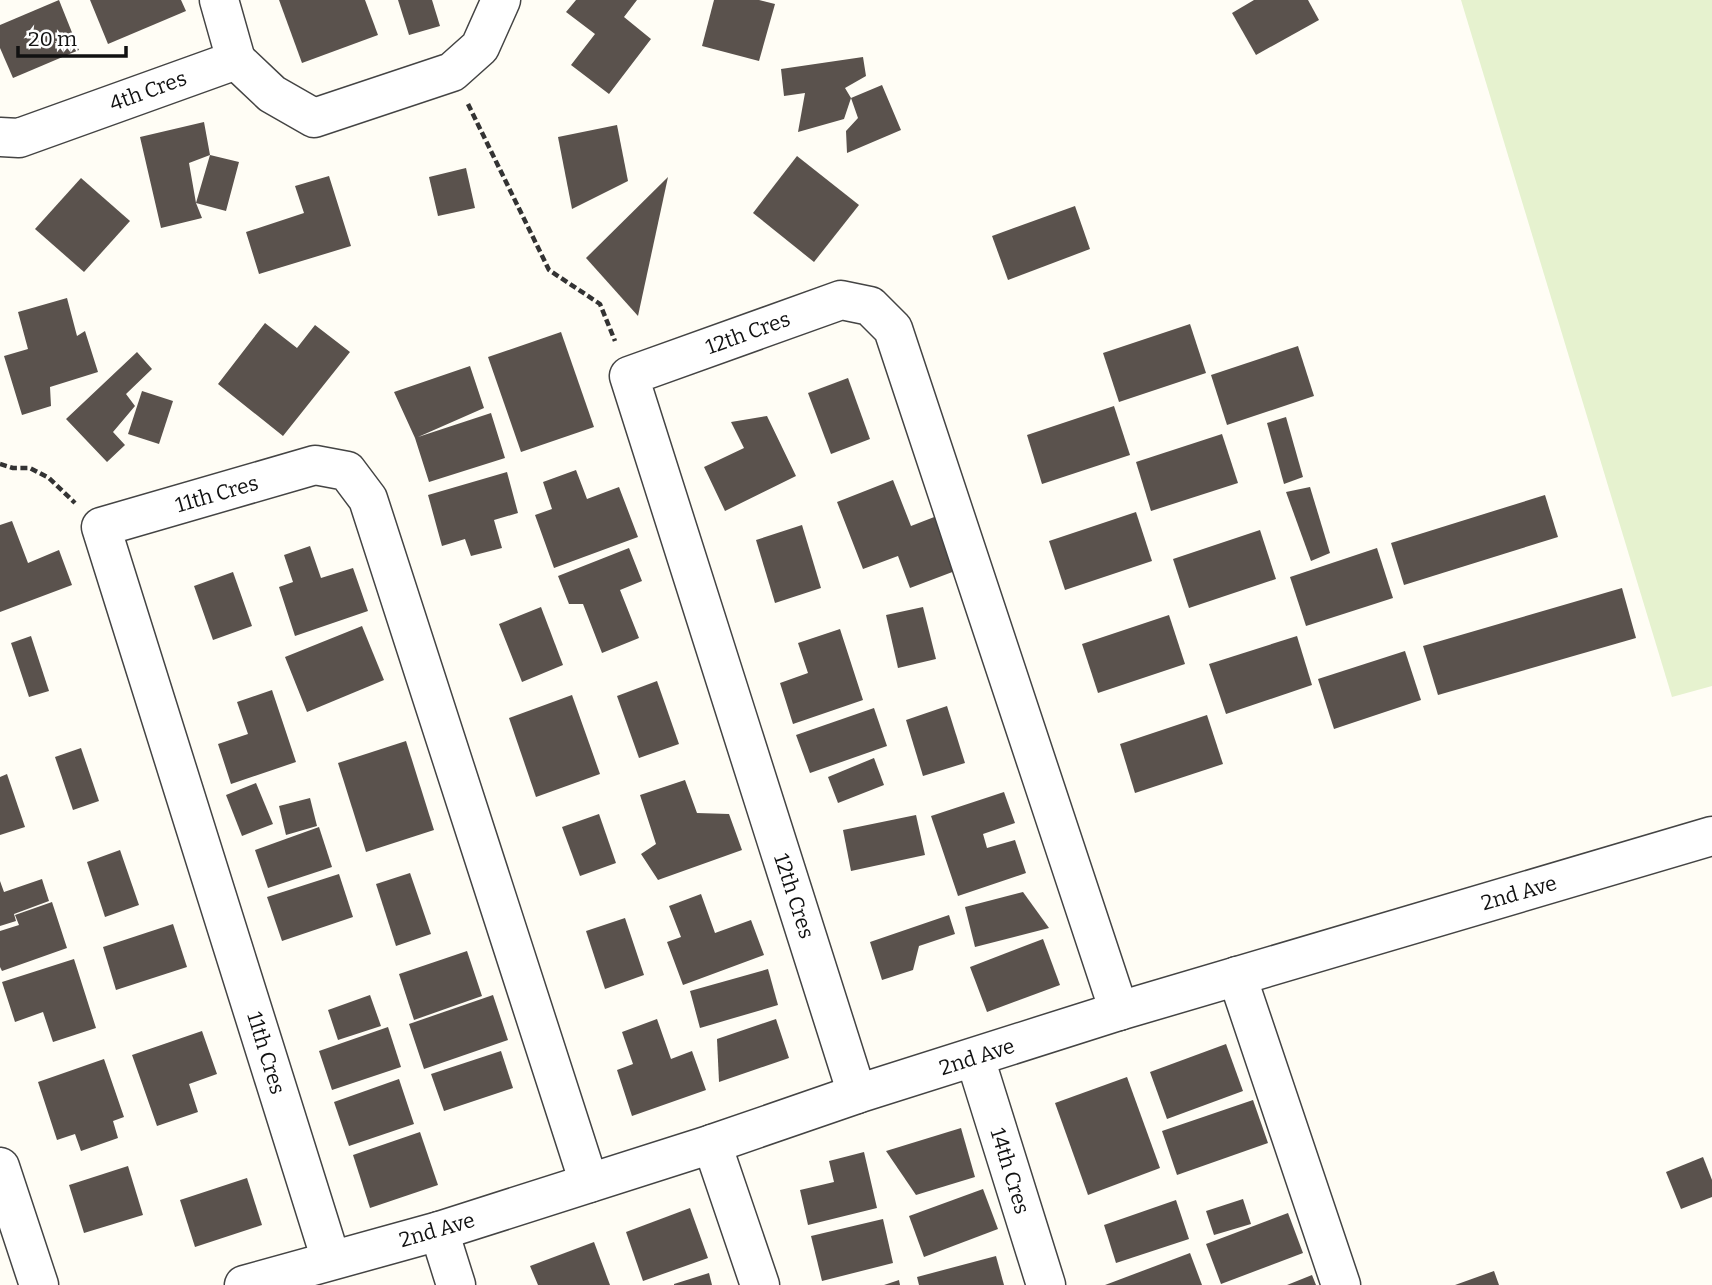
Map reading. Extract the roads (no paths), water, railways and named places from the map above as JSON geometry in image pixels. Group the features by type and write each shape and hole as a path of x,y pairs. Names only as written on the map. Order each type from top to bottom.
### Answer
{"street":[{"path":"219,0 236,60 272,94 314,118 452,72 480,47 501,0"},
{"name":"4th Cres","path":"0,137 19,138 236,60"},
{"name":"12th Cres","path":"857,1094 629,376 841,300 870,306 893,329 1119,1011"},
{"name":"11th Cres","path":"331,1260 101,527 315,465 347,471 368,499 589,1183"},
{"name":"2nd Ave","path":"244,1285 439,1231 1119,1011 1712,836"},
{"path":"1237,976 1341,1285"},
{"name":"14th Cres","path":"975,1058 1046,1285"},
{"path":"712,1144 760,1285"},
{"path":"0,1167 39,1285"},
{"path":"439,1231 456,1285"}]}
